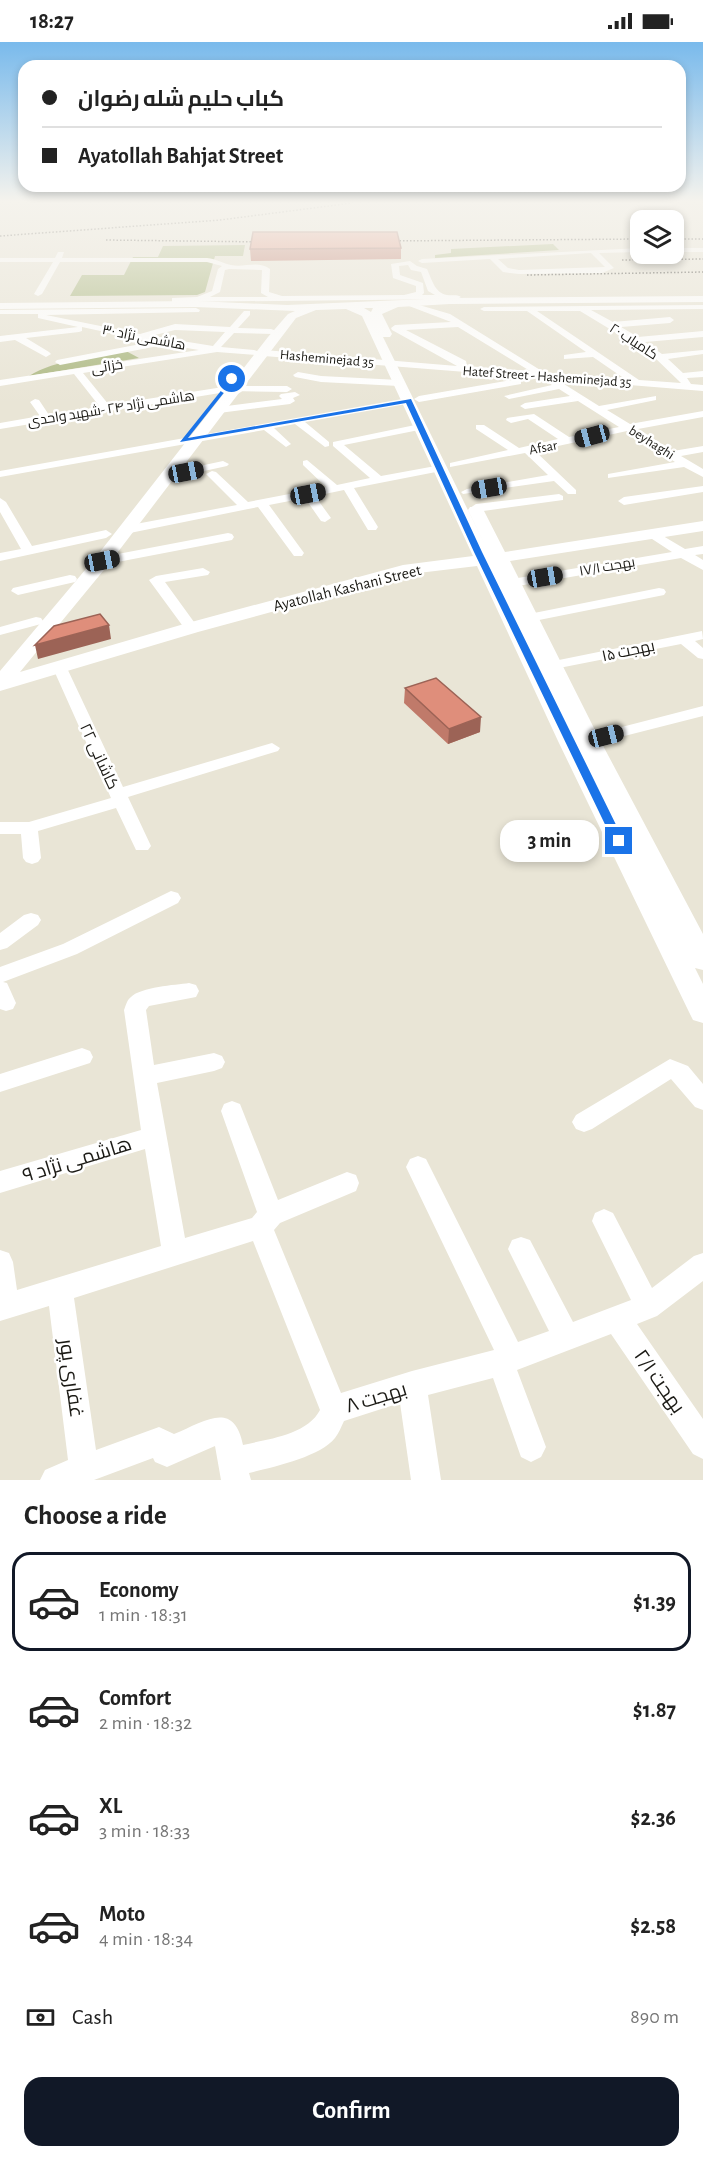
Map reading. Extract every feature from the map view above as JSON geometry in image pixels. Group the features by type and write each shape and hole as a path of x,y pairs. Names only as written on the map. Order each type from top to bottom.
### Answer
{"main road":[{"path":"0,306 196,304 264,308 320,308 397,301 411,304 497,301 524,305 578,304 703,294"},
{"path":"0,301 175,300 287,304 391,302 457,297 703,299"},
{"path":"397,301 378,310 385,324 397,370"},
{"path":"350,307 367,315 397,370 416,411 469,507 478,552 505,582 530,618 590,740 697,933 703,960"},
{"path":"264,308 286,316"},
{"path":"259,353 271,332 286,316 320,308"},
{"path":"20,668 36,621 105,534 189,439 286,316"},
{"path":"20,668 167,476 189,439 219,410 229,390"},
{"path":"416,411 469,507"},
{"name":"Ayatollah Kashani Street","path":"20,668 413,564 478,552 703,520"},
{"name":"Ayatollah Kashani Street","path":"478,552 553,550 703,526"},
{"path":"505,582 528,562 553,550"},
{"path":"413,564 478,552"},
{"path":"413,564 445,568 505,582"},
{"name":"Ayatollah Kashani Street","path":"20,668 413,564"},
{"path":"505,582 703,1012"}],"street":[{"path":"38,294 52,270"},
{"path":"201,298 216,292 223,279 222,270"},
{"path":"265,270 265,293 279,298"},
{"path":"396,270 396,276 420,285 422,292 397,301"},
{"path":"420,270 423,271 432,291 457,297"},
{"path":"433,270 440,294"},
{"path":"507,270 519,272 604,270"},
{"path":"175,300 279,298 397,301 457,297"},
{"path":"447,316 443,310 451,306 497,301"},
{"name":"beyhaghi","path":"411,304 447,316 703,474"},
{"path":"578,304 703,307"},
{"name":"کامیاب ۲۰","path":"578,304 660,357 682,376 688,387"},
{"path":"484,309 524,305 636,383"},
{"path":"137,326 196,310"},
{"path":"687,310 703,318"},
{"path":"0,312 45,311 137,326 271,332"},
{"name":"هاشمی نژاد ۳۰","path":"45,311 41,316 92,327 137,326 163,342 214,350 259,353"},
{"path":"214,350 247,313"},
{"path":"611,325 670,320"},
{"path":"385,324 459,324"},
{"path":"385,324 453,357 463,363 461,369"},
{"path":"0,339 92,327"},
{"path":"51,333 68,341"},
{"path":"635,340 703,334"},
{"path":"17,337 46,354"},
{"path":"60,362 163,342"},
{"name":"خزائی","path":"0,383 214,350"},
{"path":"660,357 701,352"},
{"name":"Hasheminejad 35","path":"259,353 397,370"},
{"path":"567,357 593,354"},
{"name":"Hatef Street - Hasheminejad 35","path":"397,370 461,369 703,388"},
{"path":"298,375 321,379 397,370"},
{"path":"76,371 108,409"},
{"path":"682,376 703,374"},
{"path":"338,441 416,411 518,382"},
{"path":"509,396 560,386"},
{"name":"هاشمی نژاد ۲۴ -شهید واحدی","path":"0,426 229,390 291,392 284,396 290,402 219,410"},
{"path":"594,407 648,396"},
{"path":"525,406 579,398"},
{"path":"35,402 46,418"},
{"path":"11,409 20,423"},
{"path":"95,411 104,424"},
{"path":"0,474 55,464 114,449 189,439 297,420 416,411"},
{"name":"Afsar","path":"125,530 569,442 626,426 703,414"},
{"path":"511,420 530,416 569,442"},
{"path":"297,420 338,441 379,480"},
{"path":"266,426 286,444"},
{"path":"480,427 523,451 572,492"},
{"path":"672,454 703,449"},
{"path":"51,450 57,480"},
{"path":"307,463 341,488 372,527"},
{"path":"612,476 686,463"},
{"path":"167,476 223,464"},
{"path":"212,474 245,506"},
{"path":"469,507 556,477"},
{"path":"624,501 703,489"},
{"path":"308,494 325,518"},
{"path":"469,507 559,498"},
{"path":"261,503 298,553"},
{"path":"1,505 28,551"},
{"path":"0,556 105,534"},
{"path":"653,534 703,566"},
{"path":"102,561 228,537"},
{"name":"بهجت ۱۷/۱","path":"505,582 703,550"},
{"path":"187,622 156,579 203,572"},
{"path":"18,591 70,579"},
{"path":"530,618 659,592"},
{"path":"0,631 36,621"},
{"name":"بهجت ۱۵","path":"554,666 702,635"},
{"path":"684,639 703,655"},
{"name":"کاشانی ۲۲","path":"20,668 119,798 142,846"},
{"path":"590,740 703,711"},
{"path":"0,828 29,828 272,748"},
{"path":"29,828 32,858"},
{"path":"0,975 70,949 171,898"},
{"path":"0,943 31,920"},
{"path":"175,1253 135,1010 137,1003 144,999 189,991"},
{"path":"0,1083 82,1057"},
{"path":"145,1076 214,1062"},
{"path":"584,1122 670,1068 680,1073 703,1100"},
{"path":"232,1111 265,1221 334,1410"},
{"name":"هاشمی نژاد ۹","path":"0,1182 154,1136"},
{"path":"418,1167 506,1360 531,1447"},
{"path":"0,1262 3,1307 175,1253 265,1221 347,1183"},
{"path":"604,1221 648,1307"},
{"path":"521,1248 567,1338"},
{"name":"بهجت ۸","path":"84,1468 159,1441 163,1443 165,1452 167,1452 216,1431 223,1431 227,1436 234,1471 276,1451 314,1437 326,1428 334,1410 412,1385 506,1360 648,1307 703,1265"},
{"name":"غفاری پور","path":"60,1289 84,1468"},
{"name":"بهجت ۲/۱","path":"616,1318 703,1444"},
{"path":"412,1385 426,1480"},
{"path":"55,1480 84,1468"}],"green space":[{"path":"126,270 211,270 205,292 197,295 70,296 82,275 124,275"},
{"path":"126,351 139,358 29,376 63,362"}],"building":[{"path":"100,614 109,625 35,645 54,626"},
{"path":"436,678 481,717 449,729 405,688"}],"railway":[{"path":"527,275 703,272"}],"route":[{"path":"232,379 182,441 408,401 456,499 478,552 619,841"}]}
